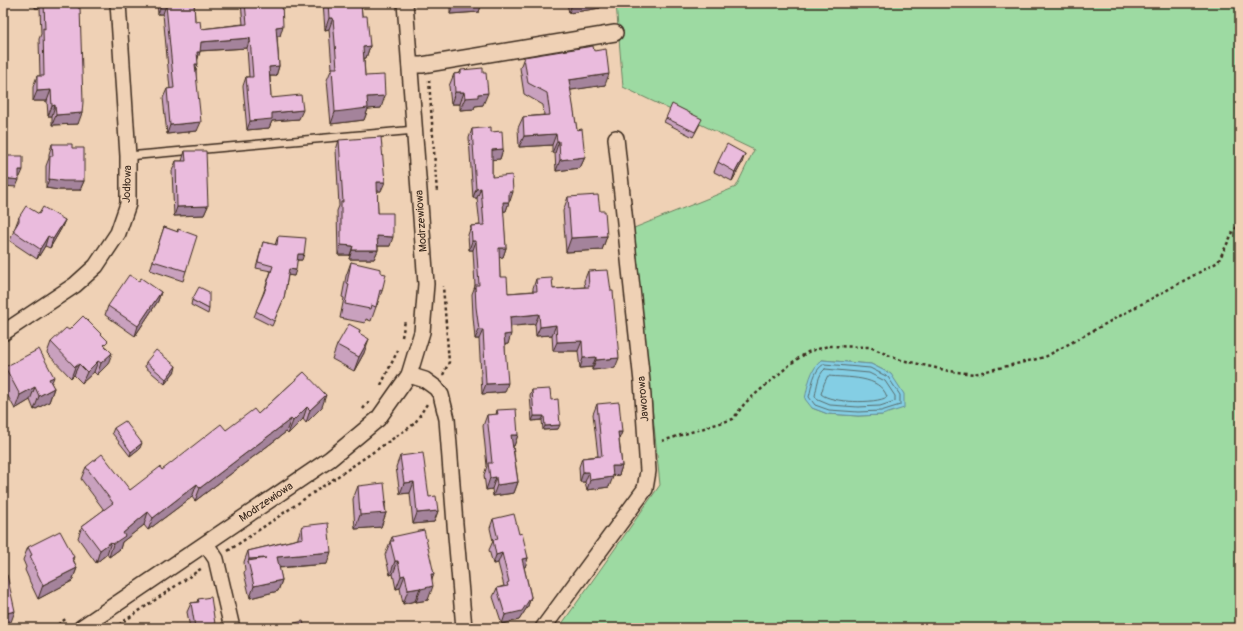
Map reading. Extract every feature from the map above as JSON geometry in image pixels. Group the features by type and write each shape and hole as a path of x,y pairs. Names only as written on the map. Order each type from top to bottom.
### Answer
{"street":[{"name":"Jodłowa","path":"3,333 75,285 96,266 118,233 128,204 128,156 118,3"},
{"name":"Modrzewiowa","path":"81,628 330,459 378,419 409,375 422,332 426,284 406,3"},
{"path":"410,65 422,65 616,33"},
{"name":"Jaworowa","path":"543,628 645,489 648,471 642,382 616,138"},
{"path":"409,375 425,380 436,388 441,394 447,419 464,628"},
{"path":"206,544 216,559 232,628"}],"lane":[{"path":"128,156 415,130"}],"path":[{"path":"646,446 733,419 745,403 793,362 808,352 828,346 870,347 897,359 949,371 974,374 1045,357 1218,262 1234,230 1240,224"},
{"path":"402,339 406,318"},
{"path":"377,390 382,384 400,346"},
{"path":"360,413 372,396"},
{"path":"53,628 69,617"}],"green space":[{"path":"616,3 1240,3 1240,628 559,628 660,485 634,228 736,187 754,150 623,87","holes":["822,360 871,364 891,374 882,415 858,416 828,414 812,408"]}],"water":[{"path":"822,360 871,364 891,374 904,394 904,408 882,415 858,416 828,414 812,408 805,399 806,394 812,373"}],"building":[{"path":"44,3 78,3 78,8 80,8 83,102 82,113 56,115 55,105 52,106 51,90 37,91 37,76 44,76"},
{"path":"161,3 194,3 195,22 200,21 201,29 247,24 245,3 282,3 283,26 276,27 279,66 269,67 271,98 301,95 303,110 272,113 272,119 250,121 246,77 253,77 250,38 201,42 200,52 197,52 198,64 195,64 201,122 170,125 167,89 174,88 166,5 161,5"},
{"path":"328,3 361,3 362,16 367,16 370,46 363,47 365,76 384,75 385,96 367,97 368,108 335,112 332,68 337,68 333,18 329,18"},
{"path":"593,46 594,51 606,49 609,74 569,80 577,130 582,129 585,157 560,160 559,141 557,141 556,134 524,136 523,117 550,115 547,93 528,83 524,57"},
{"path":"483,68 483,73 486,73 488,93 478,94 478,97 465,98 464,92 455,92 454,74 461,73 461,70"},
{"path":"672,104 702,119 695,132 666,118"},
{"path":"491,127 491,132 502,131 503,149 492,150 492,177 512,175 513,192 509,192 509,202 503,202 506,248 499,248 500,277 507,277 508,293 537,291 536,279 552,278 553,289 589,287 588,271 608,270 611,291 613,291 619,358 596,360 596,357 583,358 582,341 557,342 556,325 540,327 539,314 510,317 511,334 504,335 508,383 486,384 483,330 479,330 476,307 475,285 479,285 476,241 472,241 471,226 484,225 481,188 476,189 472,129"},
{"path":"381,137 385,182 377,182 378,213 393,213 393,237 377,236 378,250 352,250 353,246 341,245 341,202 343,202 339,140"},
{"path":"52,144 72,144 72,148 84,148 84,181 49,179 50,156 53,156"},
{"path":"727,144 745,154 735,172 718,162"},
{"path":"185,151 206,151 208,206 177,207 176,161 186,161"},
{"path":"3,156 23,156 23,170 19,170 19,180 3,178"},
{"path":"598,195 600,211 605,211 607,236 571,238 568,197"},
{"path":"26,206 39,214 43,207 65,220 53,239 48,236 40,249 13,231"},
{"path":"164,227 178,232 178,229 197,236 186,271 153,261"},
{"path":"278,236 306,238 304,254 298,254 296,270 289,269 284,298 274,321 256,311 273,266 258,262 263,242 277,245"},
{"path":"351,262 381,269 381,273 386,274 376,307 371,305 370,309 345,304"},
{"path":"129,275 139,281 141,278 161,292 138,326 108,306"},
{"path":"199,287 209,292 209,309 192,300"},
{"path":"83,316 108,341 104,345 112,353 101,363 98,361 87,372 79,364 75,367 51,342 66,328 69,330"},
{"path":"349,324 360,330 359,333 369,339 359,357 337,345"},
{"path":"39,349 54,377 49,379 54,388 39,396 35,387 20,395 5,367"},
{"path":"156,350 176,366 166,379 146,362"},
{"path":"304,372 326,395 310,410 307,407 293,421 291,419 200,488 197,484 153,518 148,512 123,533 125,536 113,544 111,542 100,550 82,526 113,503 86,467 102,454 130,490 160,467 162,470 221,424 226,430 254,409 258,414"},
{"path":"550,389 551,400 558,399 560,425 545,426 544,416 534,416 532,390"},
{"path":"619,402 622,432 618,432 622,466 612,466 613,477 590,480 589,472 583,472 582,458 602,456 597,404"},
{"path":"516,409 518,435 511,435 518,482 497,485 496,477 490,478 488,463 492,463 487,415 498,414 497,410"},
{"path":"125,421 142,443 131,452 114,428"},
{"path":"423,453 429,497 436,496 438,511 417,513 414,482 404,483 400,456"},
{"path":"384,483 386,502 384,502 386,513 360,515 358,486"},
{"path":"514,514 519,534 522,533 528,558 522,559 531,597 522,611 505,615 497,588 508,586 507,583 509,582 502,553 496,555 493,540 498,539 493,519"},
{"path":"328,523 331,552 277,557 282,580 254,586 248,561 266,558 249,559 248,551 303,538 302,526"},
{"path":"424,530 434,574 431,574 433,586 408,590 405,575 401,576 398,561 395,561 390,541 394,541 392,537"},
{"path":"60,531 74,557 72,558 77,568 43,585 34,567 35,566 30,556 32,555 28,547"},
{"path":"3,575 7,575 15,611 3,614"},
{"path":"211,597 215,624 195,627 191,603 199,602 198,599"},
{"path":"303,621 305,628 288,628 287,625"},
{"path":"176,625 176,628 160,628"}]}
